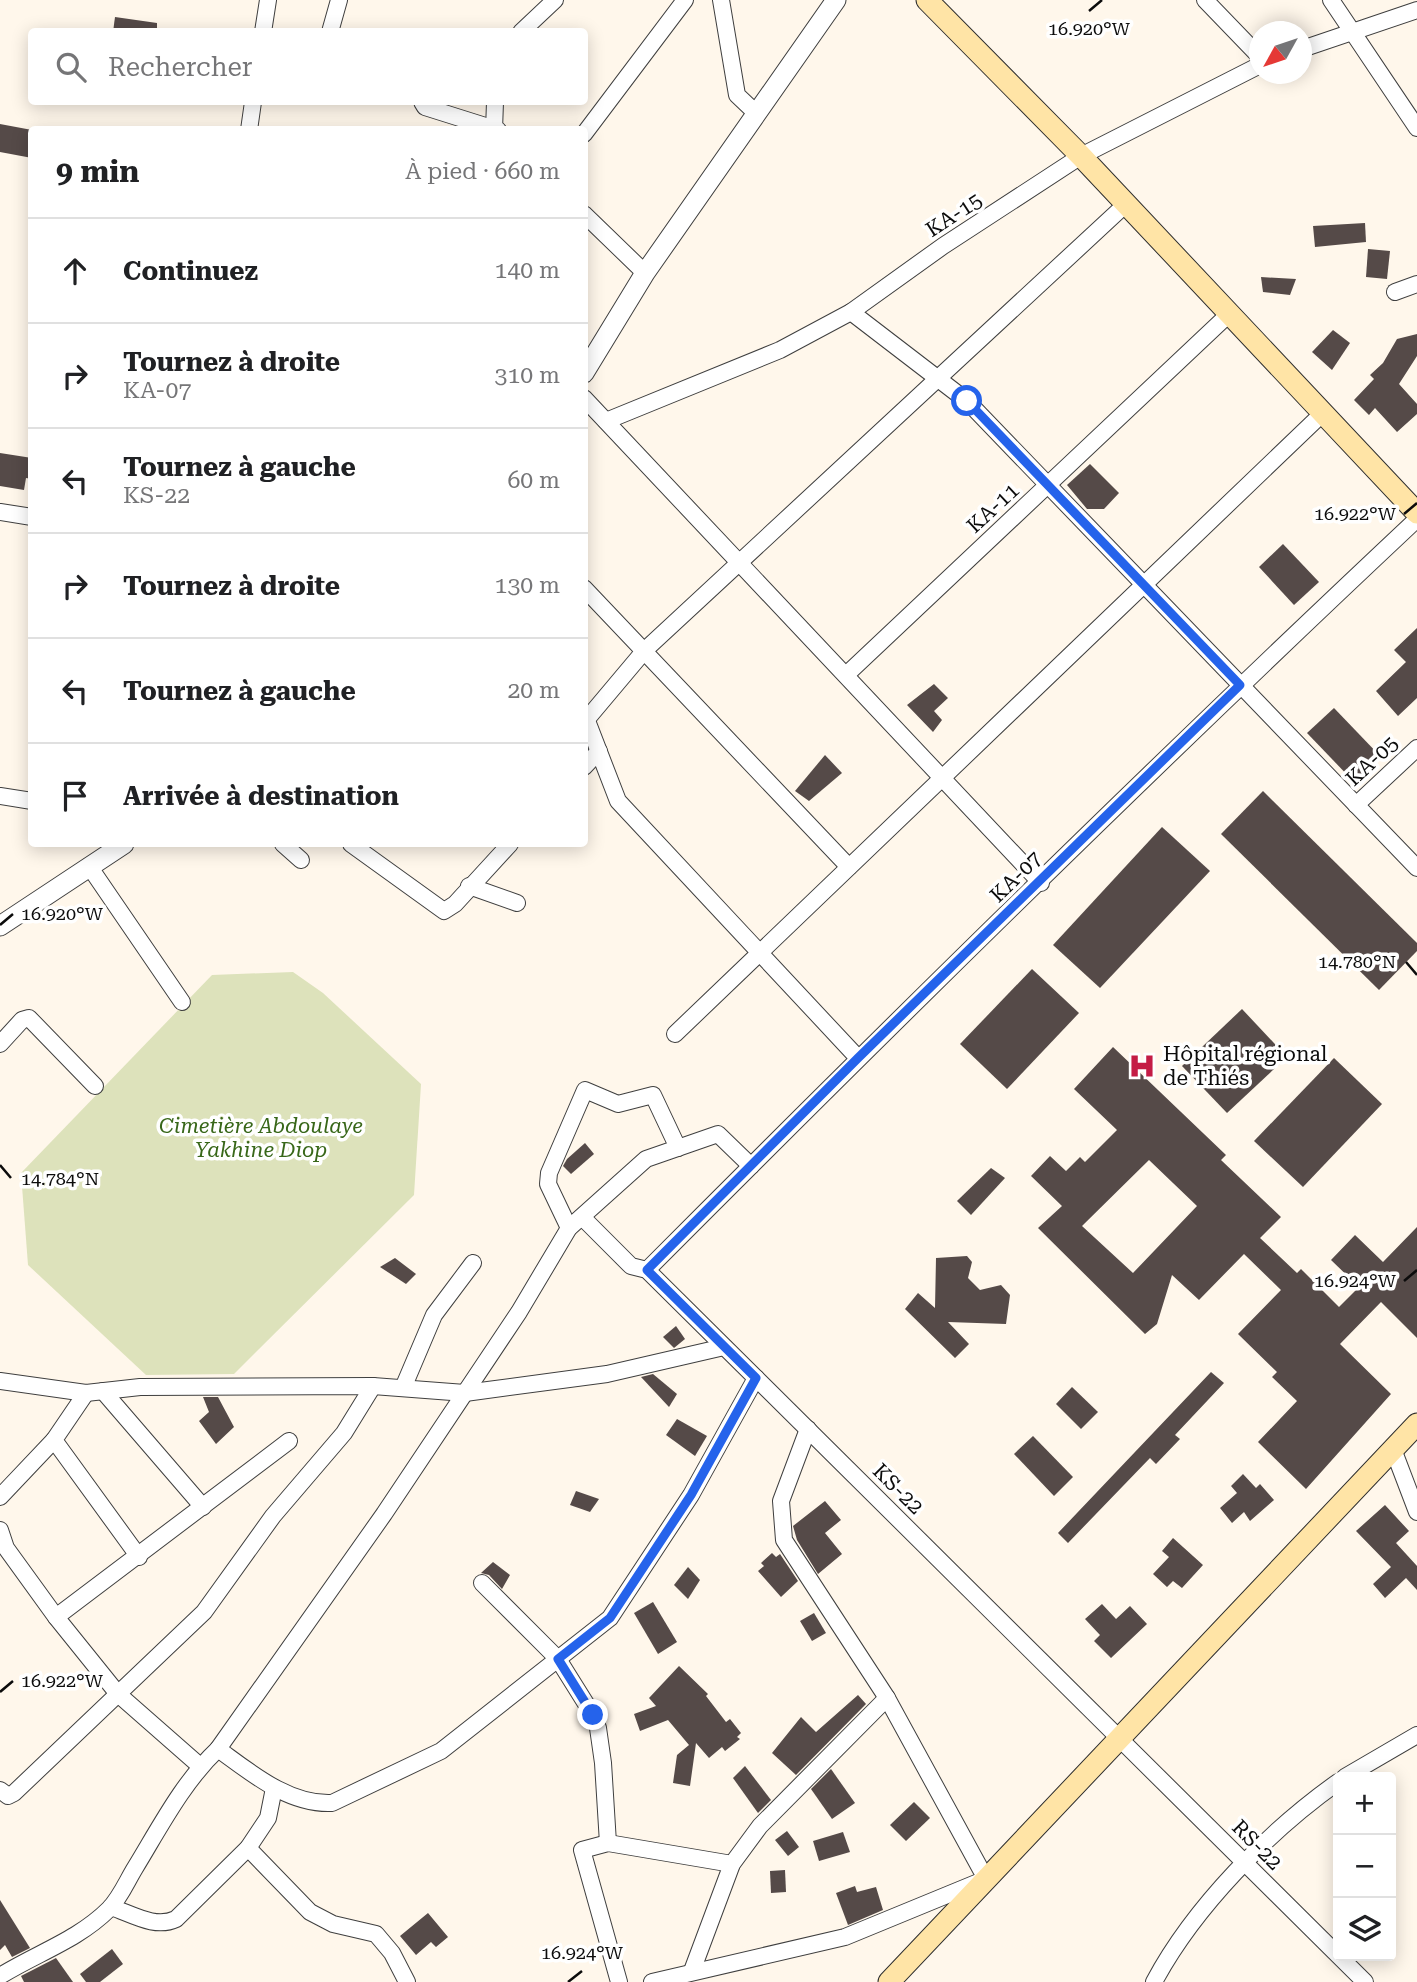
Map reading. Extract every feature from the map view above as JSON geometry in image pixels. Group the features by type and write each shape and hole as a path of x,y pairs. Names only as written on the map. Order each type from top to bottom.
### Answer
{"main road":[{"path":"927,0 1081,156 1417,513"},
{"path":"889,1982 1417,1424"}],"street":[{"path":"264,28 268,0"},
{"path":"331,28 339,0"},
{"path":"588,129 685,0"},
{"path":"721,0 737,95 757,114"},
{"path":"588,358 836,0"},
{"path":"1205,0 1249,46"},
{"path":"1331,0 1417,128"},
{"path":"525,28 550,1"},
{"path":"1312,45 1417,10"},
{"name":"KA-15","path":"606,421 780,350 851,312 943,246 1081,156 1249,70"},
{"path":"250,126 253,105"},
{"path":"424,105 486,126"},
{"path":"495,105 496,126"},
{"path":"588,714 645,650 1126,204"},
{"path":"588,218 645,273"},
{"path":"1395,292 1417,284"},
{"path":"851,312 967,401 1417,868"},
{"name":"KA-11","path":"846,675 1229,314"},
{"path":"588,402 1041,883"},
{"path":"675,1034 1323,413"},
{"path":"0,512 28,516"},
{"name":"KA-07","path":"647,1270 858,1058 1041,883 1240,685 1417,519"},
{"path":"588,592 849,867"},
{"path":"588,721 618,801 858,1058"},
{"name":"KA-05","path":"1356,805 1417,748"},
{"path":"588,763 599,751"},
{"path":"0,796 28,800"},
{"path":"0,926 119,847"},
{"path":"286,847 301,860"},
{"path":"355,847 444,911 507,847"},
{"path":"89,866 182,1002"},
{"path":"469,886 517,903"},
{"path":"0,1044 22,1020 29,1018 95,1086"},
{"path":"569,1228 548,1184 549,1173 586,1090 618,1104 653,1095 678,1148"},
{"path":"0,1976 37,1954 75,1937 111,1907 200,1766 218,1749 465,1393 519,1312 569,1228 646,1159 718,1133 751,1166"},
{"name":"KS-22","path":"582,1217 631,1266 647,1270 1120,1737"},
{"path":"402,1388 434,1315 473,1263"},
{"path":"0,1381 86,1393 140,1387 373,1386 465,1393 607,1374 724,1347"},
{"path":"218,1749 274,1788 318,1804 332,1803 441,1751 610,1618 691,1495 756,1378"},
{"path":"0,1790 8,1796 14,1793 204,1612 273,1516 344,1433 373,1386"},
{"path":"103,1391 203,1507"},
{"path":"0,1497 54,1440 86,1393"},
{"path":"652,1982 845,1937 986,1879 887,1698 784,1540 781,1501 808,1429"},
{"path":"54,1440 139,1557"},
{"path":"56,1617 139,1557 289,1441"},
{"path":"1393,1449 1417,1512"},
{"path":"0,1530 3,1548 118,1694 200,1766"},
{"path":"482,1583 558,1659 598,1728 608,1843"},
{"path":"692,1971 732,1864 760,1826 887,1698"},
{"path":"1354,1772 1417,1735"},
{"name":"RS-22","path":"1120,1737 1365,1982"},
{"path":"1154,1982 1184,1934 1246,1865 1283,1826 1333,1786"},
{"path":"111,1907 165,1924 176,1919 248,1848 268,1818 274,1788"},
{"path":"619,1982 582,1850 608,1843 732,1864"},
{"path":"248,1848 310,1912 332,1924 376,1934 392,1953 407,1982"}],"green space":[{"name":"Cimetière Abdoulaye Yakhine Diop","path":"293,972 323,993 421,1084 414,1195 234,1374 146,1375 28,1265 21,1173 212,975"}],"building":[{"path":"115,17 157,23 157,28 114,28"},
{"path":"0,124 28,129 28,157 0,152"},
{"path":"1365,223 1366,242 1315,247 1313,226"},
{"path":"1368,249 1390,251 1387,279 1366,277"},
{"path":"1261,277 1296,279 1290,295 1263,292"},
{"path":"1333,330 1350,343 1332,370 1312,352"},
{"path":"1417,334 1417,356 1399,384 1417,404 1417,414 1397,432 1375,408 1369,415 1354,400 1374,379 1370,375 1383,363 1397,339"},
{"path":"0,453 28,457 28,478 24,490 0,486"},
{"path":"1090,464 1119,493 1104,509 1087,509 1067,485"},
{"path":"1283,544 1319,582 1294,605 1259,567"},
{"path":"1417,628 1417,698 1398,716 1376,691 1406,662 1394,650"},
{"path":"934,684 948,698 934,711 942,720 933,732 907,705"},
{"path":"1334,708 1381,757 1354,782 1307,733"},
{"path":"825,755 842,773 809,801 795,791"},
{"path":"1263,791 1417,943 1417,951 1379,990 1221,834"},
{"path":"1162,827 1210,871 1100,988 1053,945"},
{"path":"1032,969 1079,1013 1007,1089 960,1044"},
{"path":"1242,1009 1287,1057 1227,1113 1182,1066"},
{"path":"1113,1047 1226,1155 1221,1160 1281,1217 1260,1238 1297,1273 1301,1269 1339,1307 1359,1287 1331,1260 1355,1235 1383,1262 1417,1227 1417,1338 1381,1302 1340,1344 1391,1394 1306,1489 1258,1442 1297,1401 1272,1377 1277,1372 1238,1334 1281,1290 1244,1254 1199,1300 1172,1275 1157,1324 1145,1334 1038,1228 1062,1206 1031,1176 1050,1156 1066,1171 1080,1157 1085,1162 1117,1130 1074,1089","holes":["1149,1160 1197,1206 1133,1273 1082,1226"]},
{"path":"1334,1058 1382,1104 1303,1187 1254,1141"},
{"path":"585,1143 594,1154 571,1174 563,1166"},
{"path":"991,1168 1005,1178 971,1215 957,1201"},
{"path":"967,1256 972,1262 968,1278 980,1290 1001,1285 1010,1295 1006,1324 948,1322 969,1344 955,1358 905,1309 918,1293 935,1308 936,1258"},
{"path":"395,1258 416,1274 406,1284 380,1267"},
{"path":"676,1326 685,1339 674,1348 663,1337"},
{"path":"1211,1372 1224,1383 1175,1435 1180,1439 1156,1464 1150,1458 1068,1543 1058,1533"},
{"path":"653,1374 677,1394 669,1407 641,1377"},
{"path":"1072,1387 1098,1412 1081,1429 1056,1404"},
{"path":"203,1397 218,1397 234,1427 216,1444 199,1421 209,1412"},
{"path":"677,1419 707,1436 695,1456 666,1435"},
{"path":"1033,1436 1073,1477 1054,1496 1014,1454"},
{"path":"1243,1474 1256,1488 1260,1484 1274,1500 1250,1521 1244,1512 1232,1523 1220,1508 1237,1493 1231,1486"},
{"path":"576,1491 599,1499 590,1512 570,1505"},
{"path":"825,1501 841,1520 825,1533 842,1554 818,1574 797,1540 793,1526"},
{"path":"1385,1505 1409,1531 1396,1543 1417,1566 1417,1590 1406,1578 1385,1598 1373,1584 1391,1567 1356,1531"},
{"path":"1173,1538 1203,1565 1182,1588 1173,1581 1167,1587 1153,1574 1169,1557 1162,1551"},
{"path":"772,1553 776,1557 780,1554 798,1581 781,1597 758,1571 764,1566 761,1563"},
{"path":"493,1562 510,1575 502,1589 489,1575 481,1573"},
{"path":"688,1567 700,1580 688,1599 674,1585"},
{"path":"653,1602 677,1642 658,1654 634,1613"},
{"path":"1102,1604 1116,1619 1130,1606 1147,1624 1111,1658 1094,1641 1100,1635 1085,1619"},
{"path":"814,1613 826,1633 812,1641 800,1621"},
{"path":"679,1666 708,1694 706,1696 726,1722 730,1719 741,1733 737,1737 740,1739 725,1751 722,1747 709,1758 696,1743 690,1786 673,1783 677,1755 689,1745 668,1720 640,1731 634,1714 656,1706 649,1698"},
{"path":"858,1695 866,1704 796,1775 772,1753 801,1717 816,1732"},
{"path":"745,1766 771,1800 758,1813 733,1778"},
{"path":"831,1769 855,1803 832,1819 811,1789"},
{"path":"914,1802 930,1818 906,1841 890,1825"},
{"path":"787,1831 799,1847 788,1856 775,1840"},
{"path":"843,1832 850,1852 819,1861 813,1841"},
{"path":"785,1870 786,1892 771,1893 770,1871"},
{"path":"855,1886 857,1892 876,1887 883,1910 848,1925 836,1893"},
{"path":"0,1900 30,1948 12,1957 5,1945 0,1950"},
{"path":"428,1913 448,1937 436,1947 431,1942 416,1955 400,1936"},
{"path":"112,1949 123,1964 100,1982 86,1982 80,1974"},
{"path":"56,1958 73,1982 24,1982 21,1976"}],"place":[{"name":"Hôpital régional de Thiés","path":"1142,1066"}],"route":[{"path":"593,1715 558,1659 610,1618 691,1495 756,1378 647,1270 858,1058 1041,883 1240,685 967,401"}]}
